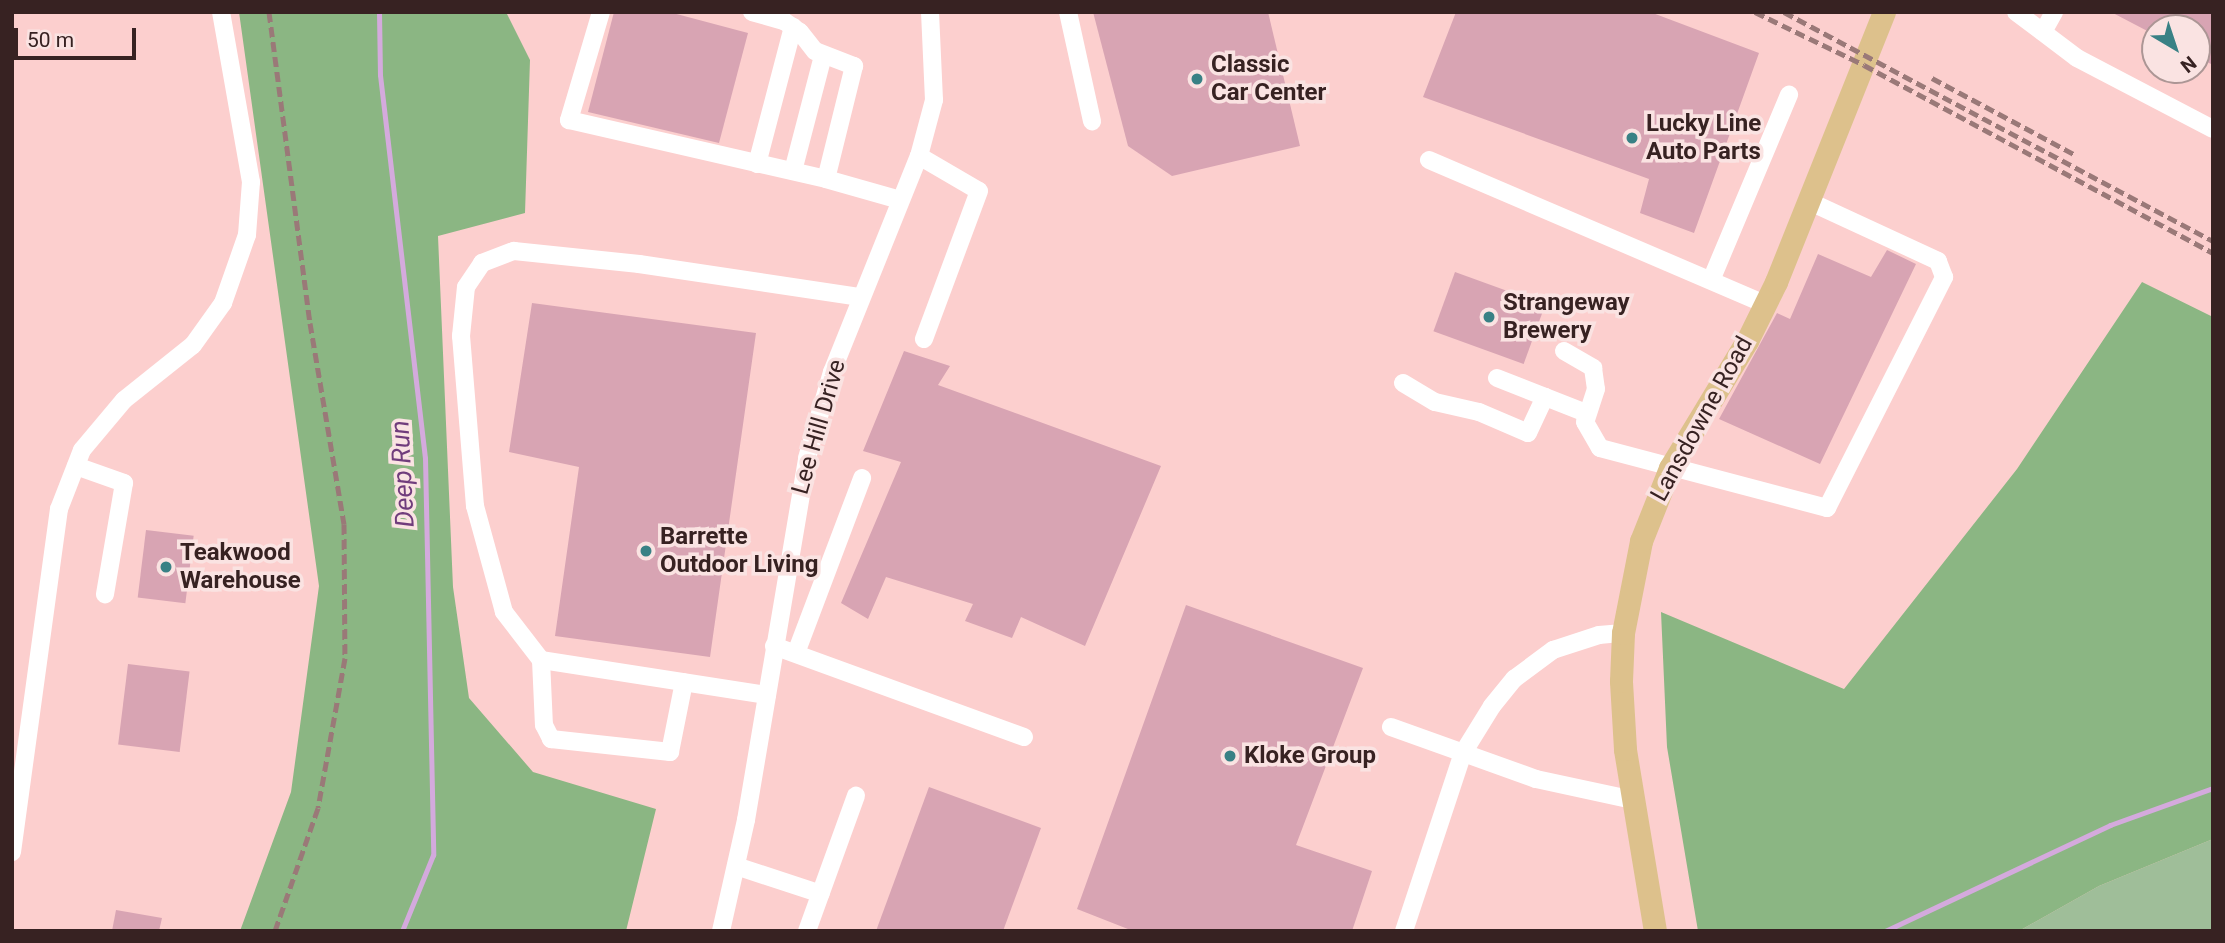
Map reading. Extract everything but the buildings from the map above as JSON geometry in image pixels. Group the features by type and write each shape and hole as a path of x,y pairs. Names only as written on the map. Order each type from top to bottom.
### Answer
{"main road":[{"name":"Lansdowne Road","path":"1655,931 1625,749 1623,633 1641,541 1670,468 1765,304 1884,12"}],"street":[{"path":"12,852 59,509 82,450 124,400 200,334 223,303 247,235 251,182 221,12"},
{"path":"601,12 569,120 826,178 900,200"},
{"path":"752,12 793,27 823,56 854,66 826,178"},
{"name":"Lee Hill Drive","path":"721,931 736,866 807,458 832,372 919,156 934,100 930,12"},
{"path":"1068,12 1092,121"},
{"path":"2015,12 2077,58 2213,129"},
{"path":"2043,32 2054,12"},
{"path":"757,164 793,27"},
{"path":"793,171 823,56"},
{"path":"1712,278 1788,95"},
{"path":"919,156 979,191 924,339"},
{"path":"1429,160 1712,278 1765,304"},
{"path":"1564,351 1593,368 1596,389 1586,413 1587,431 1600,448 1670,468 1728,478 1827,508 1944,277 1938,261 1808,201"},
{"path":"684,682 670,752 551,739 544,725 541,660 504,612 475,506 461,335 466,287 482,263 514,251 639,264 861,297"},
{"path":"1497,378 1586,413"},
{"path":"1403,383 1435,402 1479,412 1528,433 1545,397"},
{"path":"76,466 124,483 106,594"},
{"path":"796,653 862,478"},
{"path":"1404,931 1463,753 1492,706 1532,663 1575,641 1623,633"},
{"path":"774,646 1024,737"},
{"path":"541,660 767,695"},
{"path":"1391,727 1536,779 1633,800"},
{"path":"807,931 856,796"},
{"path":"736,866 821,894"}],"green space":[{"path":"239,12 506,12 530,60 525,213 438,236 453,587 469,698 533,772 656,809 626,931 240,931 291,792 319,586"},
{"path":"2142,282 2213,317 2213,839 2099,886 2019,931 1698,931 1667,747 1661,612 1844,689 2017,469"},
{"path":"2213,839 2213,931 2019,931 2099,886"}],"waterway":[{"name":"Deep Run","path":"379,12 380,75 425,458 433,855 402,931"},
{"path":"1885,931 2110,825 2213,788"}],"railway":[{"path":"269,12 310,323 344,524 345,658 318,808 275,931"},
{"path":"1755,12 1864,65 2213,253"},
{"path":"1784,12 2213,241"},
{"path":"1932,78 2074,154"}],"place":[{"name":"Classic Car Center","path":"1197,79"},
{"name":"Lucky Line Auto Parts","path":"1632,138"},
{"name":"Strangeway Brewery","path":"1489,317"},
{"name":"Barrette Outdoor Living","path":"646,551"},
{"name":"Teakwood Warehouse","path":"166,567"},
{"name":"Kloke Group","path":"1230,756"}]}
